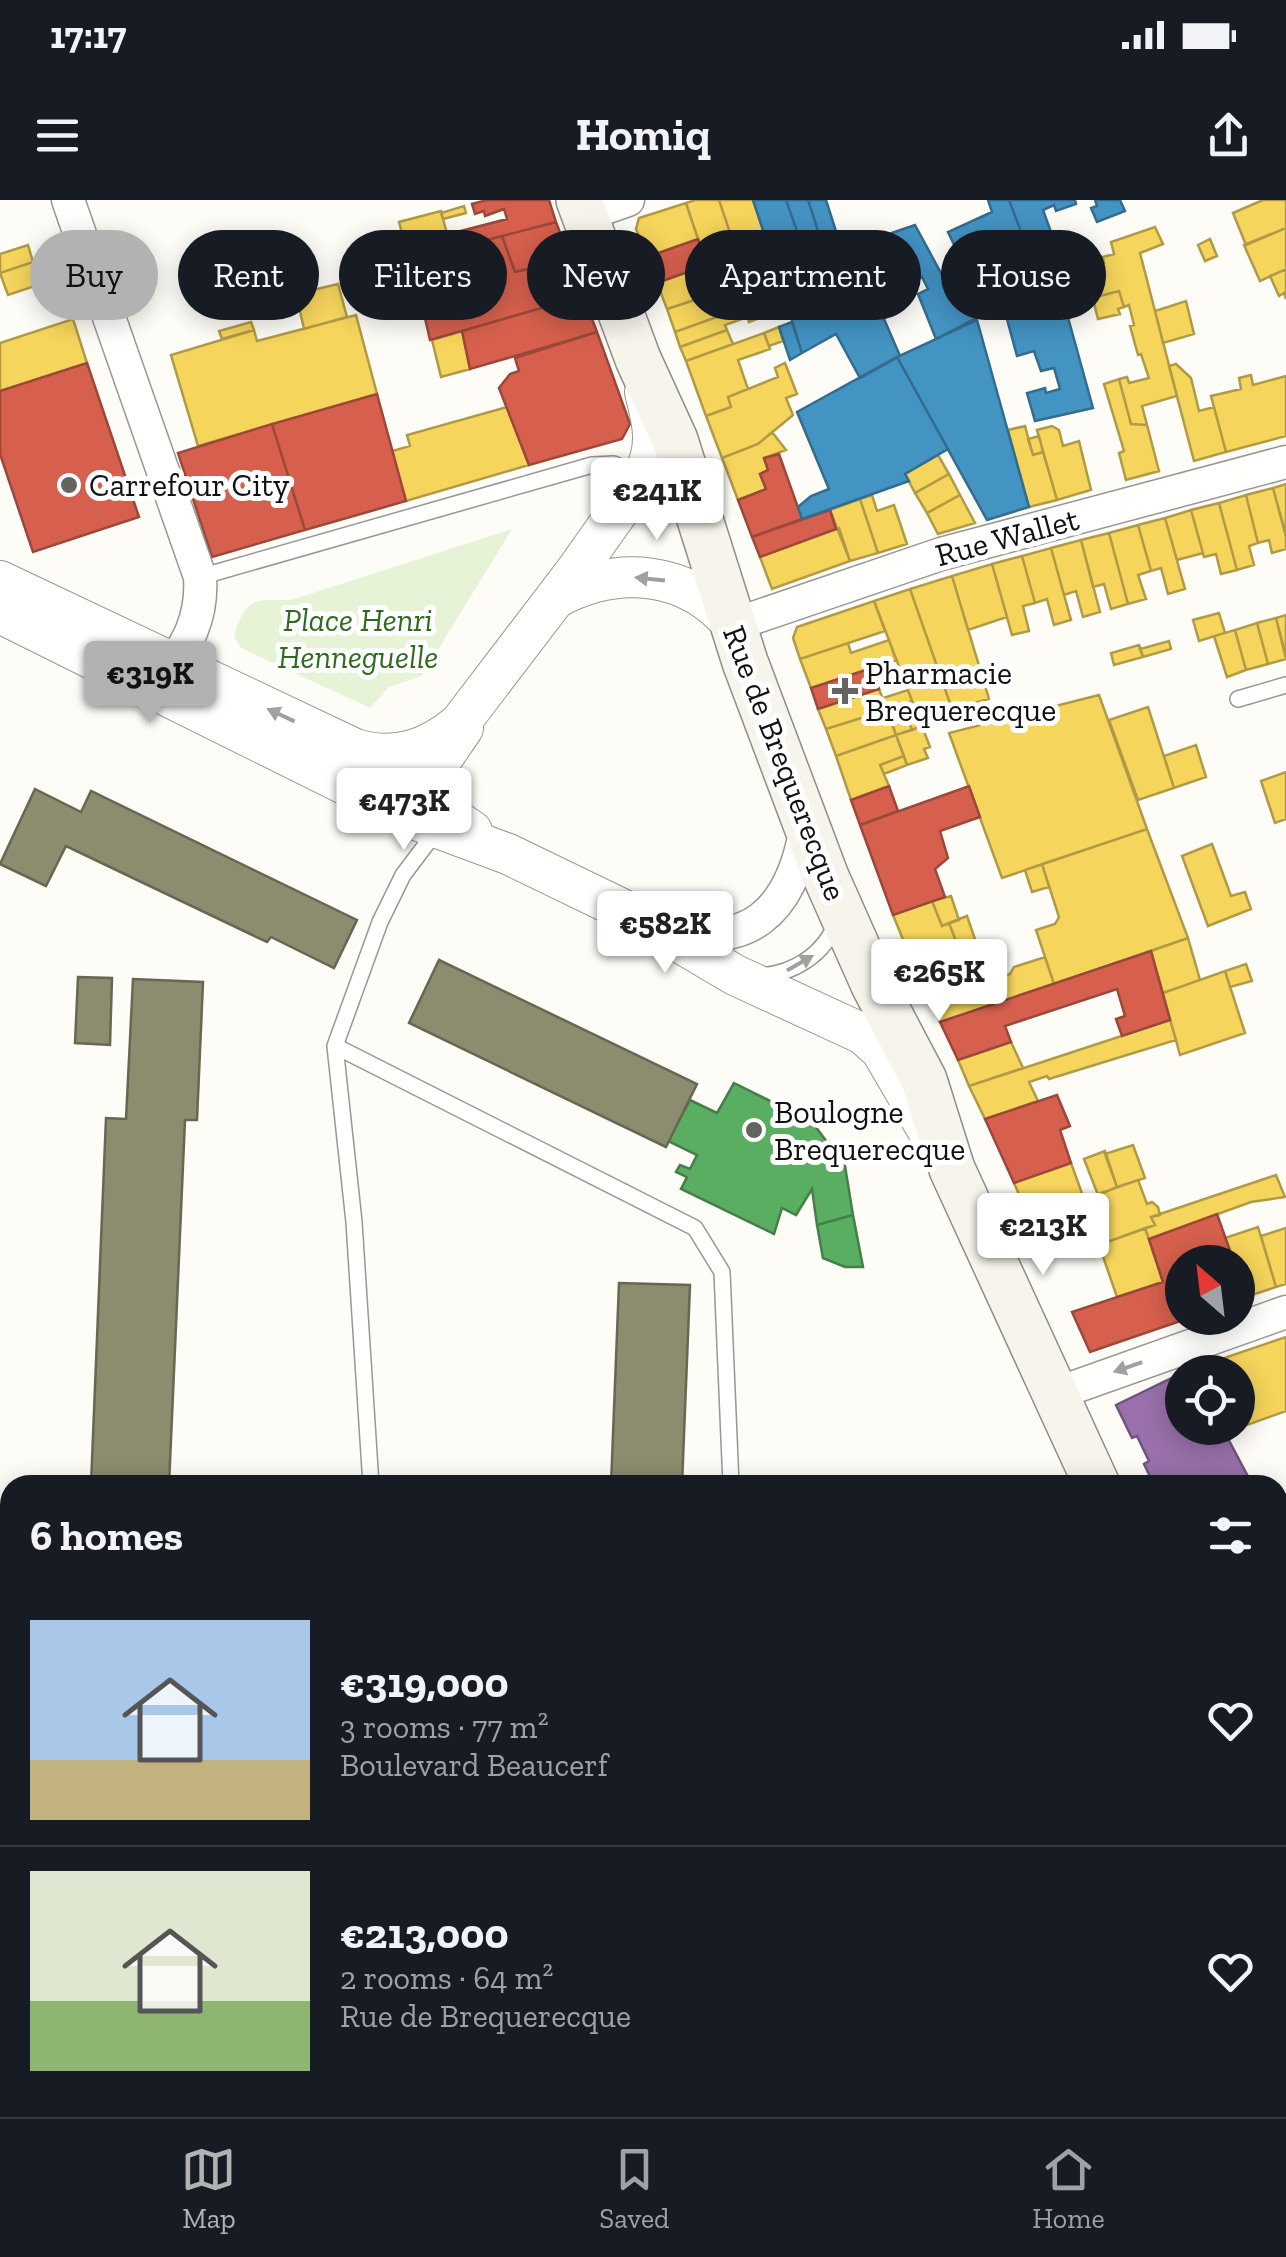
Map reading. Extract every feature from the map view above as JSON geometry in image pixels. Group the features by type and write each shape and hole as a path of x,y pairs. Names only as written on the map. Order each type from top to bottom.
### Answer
{"main road":[{"name":"Rue de Brequerecque","path":"582,207 638,359 676,440 733,625 841,911 874,985 924,1080 952,1169 1087,1475"}],"street":[{"path":"68,200 200,577 200,611 165,676"},
{"path":"582,207 628,200"},
{"path":"0,613 370,754 399,754 439,739 460,723 556,598 650,464 655,437 638,359"},
{"name":"Rue Wallet","path":"733,625 941,554 1286,462"},
{"path":"556,598 601,579 655,578 696,592 733,625"},
{"path":"0,581 165,676 442,821 632,914 735,975 870,1039 886,1057 952,1169"},
{"path":"442,821 432,796 431,777 482,694"},
{"path":"632,914 698,933 727,932 750,925 771,910 788,889 800,860 806,823"},
{"path":"1054,1394 1286,1312"}],"lane":[{"path":"200,577 592,466 614,464 643,476"},
{"path":"1238,699 1286,685"},
{"path":"370,1475 354,1222 335,1046 380,922 403,875 442,821"},
{"path":"735,975 769,976 805,961 825,944 841,911"},
{"path":"335,1046 696,1228 722,1272 731,1475"}],"green space":[{"name":"Place Henri Henneguelle","path":"512,529 422,676 389,687 370,708 241,648 234,636 243,614 253,603 291,600"}],"building: Homes":[{"path":"719,200 729,230 695,230 686,203"},
{"path":"719,200 753,200 763,230 729,230"},
{"path":"1263,200 1286,200 1286,228 1246,245 1233,213"},
{"path":"686,203 695,230 685,230 685,244 665,251 665,230 636,230 639,218"},
{"path":"464,206 466,213 443,219 441,213"},
{"path":"441,211 446,230 401,230 399,222"},
{"path":"1155,227 1163,244 1140,253 1177,396 1142,406 1147,425 1131,424 1119,379 1127,377 1129,383 1149,378 1130,326 1134,325 1129,305 1124,307 1119,291 1106,294 1106,256 1114,254 1111,242"},
{"path":"1286,228 1286,269 1260,281 1244,245"},
{"path":"1210,239 1217,256 1205,261 1198,245"},
{"path":"28,245 30,263 0,273 0,254"},
{"path":"30,263 30,288 8,295 0,273"},
{"path":"1286,269 1286,299 1284,293 1279,296 1270,276"},
{"path":"685,273 685,303 667,309 665,280"},
{"path":"338,284 339,319 304,329 302,320 319,320 319,289"},
{"path":"1119,291 1124,307 1118,309 1120,314 1106,317 1106,294"},
{"path":"1186,301 1194,334 1163,343 1155,311"},
{"path":"685,303 685,320 708,320 675,332 667,309"},
{"path":"339,319 357,320 377,394 198,446 171,355 254,330 257,341"},
{"path":"73,320 87,363 0,391 0,343"},
{"path":"708,320 739,320 725,325 727,330 680,347 675,332"},
{"path":"251,322 254,330 222,339 219,331"},
{"path":"779,327 783,341 769,346 764,333"},
{"path":"727,330 733,344 686,361 680,347"},
{"path":"462,331 470,369 441,377 432,340"},
{"path":"764,333 770,349 738,360 748,389 728,397 731,407 706,416 686,361"},
{"path":"785,363 797,394 786,398 793,415 758,444 722,458 706,416 731,407 728,397 778,377 775,368"},
{"path":"1176,364 1191,378 1199,411 1214,407 1226,452 1194,461 1169,366"},
{"path":"1251,375 1253,385 1286,376 1286,436 1226,452 1211,396 1241,389 1239,378"},
{"path":"1119,379 1131,424 1147,425 1159,471 1126,480 1119,453 1124,451 1104,384"},
{"path":"507,407 529,465 406,501 392,451 410,446 407,435"},
{"path":"1025,426 1033,455 1043,452 1057,500 1029,507 1008,430"},
{"path":"1052,426 1059,430 1063,446 1079,441 1091,490 1057,500 1037,430"},
{"path":"772,432 786,450 764,458 768,470 760,474 766,489 738,500 722,458 758,444"},
{"path":"1039,436 1043,452 1033,455 1028,439"},
{"path":"938,455 949,474 915,493 905,474"},
{"path":"949,474 960,495 927,513 915,493"},
{"path":"1286,484 1286,535 1273,488"},
{"path":"1273,488 1286,549 1272,553 1269,540 1258,543 1246,495"},
{"path":"872,495 877,511 894,505 907,544 878,553 860,499"},
{"path":"960,495 975,523 938,534 927,513"},
{"path":"1246,495 1258,543 1249,546 1254,565 1237,570 1219,503"},
{"path":"860,499 878,553 850,561 830,510"},
{"path":"1219,503 1237,570 1221,574 1216,554 1204,557 1191,510"},
{"path":"1191,510 1203,553 1177,560 1165,518"},
{"path":"1165,518 1185,589 1168,594 1161,568 1151,571 1138,525"},
{"path":"1138,525 1151,571 1138,575 1146,599 1128,604 1109,533"},
{"path":"839,528 850,561 772,589 760,557"},
{"path":"1109,533 1128,604 1111,609 1104,584 1093,587 1081,540"},
{"path":"1081,540 1100,612 1083,617 1076,591 1064,595 1051,548"},
{"path":"1051,548 1071,620 1054,625 1047,599 1035,603 1022,556"},
{"path":"1022,556 1035,603 1023,606 1029,631 1012,635 992,564"},
{"path":"992,564 1007,617 968,630 952,576"},
{"path":"952,576 989,699 952,709 910,589"},
{"path":"910,589 952,709 919,719 874,601"},
{"path":"874,601 885,631 800,659 793,638 797,627"},
{"path":"1219,613 1225,633 1199,641 1193,620"},
{"path":"1286,615 1286,656 1276,618"},
{"path":"1276,618 1286,659 1268,664 1257,623"},
{"path":"1257,623 1268,664 1246,670 1235,630"},
{"path":"1235,630 1246,670 1227,677 1214,636"},
{"path":"889,640 896,660 811,688 800,659 848,643 851,653"},
{"path":"1169,641 1171,649 1143,657 1140,649"},
{"path":"1139,645 1143,657 1114,665 1111,653"},
{"path":"879,689 887,710 826,729 818,709"},
{"path":"908,690 912,701 887,710 883,698"},
{"path":"1099,695 1147,829 1002,878 949,733"},
{"path":"912,701 922,726 912,730 905,703"},
{"path":"1148,707 1174,788 1138,800 1109,720"},
{"path":"887,710 896,735 836,756 826,729"},
{"path":"907,718 912,730 896,735 892,723"},
{"path":"922,726 930,747 924,749 928,758 907,765 896,735"},
{"path":"896,735 904,756 880,765 889,786 851,800 836,756"},
{"path":"1196,745 1206,777 1174,788 1164,756"},
{"path":"904,756 907,765 884,774 880,765"},
{"path":"1286,772 1286,819 1275,823 1261,781"},
{"path":"1147,829 1188,938 1054,984 1036,930 1055,924 1059,917 1042,864"},
{"path":"1212,844 1231,896 1245,892 1251,909 1208,926 1182,856"},
{"path":"1042,864 1049,887 1032,892 1025,870"},
{"path":"951,896 959,920 942,926 932,901"},
{"path":"932,901 942,926 949,923 961,954 915,969 893,915"},
{"path":"967,916 978,948 961,954 949,923"},
{"path":"1188,938 1200,980 1163,993 1151,951"},
{"path":"957,955 969,988 1045,957 1054,984 940,1022 915,969"},
{"path":"1246,964 1252,981 1230,987 1225,971"},
{"path":"1225,971 1245,1033 1180,1055 1163,993"},
{"path":"1170,1020 1176,1040 1029,1082 1038,1101 985,1119 969,1086"},
{"path":"1011,1042 1023,1068 969,1086 958,1060"},
{"path":"1133,1145 1145,1178 1117,1187 1105,1154"},
{"path":"1105,1151 1117,1187 1098,1195 1084,1159"},
{"path":"1071,1163 1084,1199 1030,1219 1014,1183"},
{"path":"1276,1175 1285,1197 1251,1202 1149,1239 1145,1228 1155,1225 1151,1217"},
{"path":"1138,1180 1147,1204 1152,1202 1158,1207 1160,1215 1151,1217 1155,1225 1099,1245 1084,1199"},
{"path":"1258,1227 1276,1287 1255,1294 1255,1245 1228,1245 1225,1238"},
{"path":"1145,1228 1163,1282 1117,1297 1099,1245"},
{"path":"1286,1228 1286,1284 1276,1287 1261,1236"},
{"path":"1286,1337 1286,1411 1255,1422 1255,1355 1233,1355"}],"building: Shops":[{"path":"487,200 549,200 556,222 507,235 507,230 465,230 507,219 504,209 485,216 484,211 475,214 472,204"},
{"path":"556,222 559,230 527,230 527,269 515,272 507,250 507,235"},
{"path":"685,244 685,273 665,280 665,251"},
{"path":"507,250 515,272 527,269 527,312 507,318"},
{"path":"527,312 527,320 592,320 597,332 470,369 462,331"},
{"path":"425,320 500,320 430,340"},
{"path":"597,332 630,424 622,439 529,465 499,388 510,374 519,371 515,358"},
{"name":"Carrefour City","path":"87,363 139,517 33,552 0,454 0,391"},
{"path":"377,394 406,501 305,530 272,424"},
{"path":"272,424 305,530 212,557 178,453"},
{"path":"779,454 802,519 752,537 738,500 766,489 760,474 768,470 764,458"},
{"path":"830,510 836,529 760,557 752,537"},
{"path":"890,662 894,674 876,679 879,689 818,709 811,688"},
{"path":"889,786 898,811 860,825 851,800"},
{"path":"969,786 980,817 940,831 948,858 935,869 945,897 893,915 860,825"},
{"path":"1151,951 1170,1020 1122,1036 1116,1019 1125,1016 1117,989 1005,1026 1011,1042 958,1060 940,1022"},
{"path":"1057,1095 1070,1126 1060,1130 1071,1163 1014,1183 985,1119"},
{"path":"1217,1214 1228,1245 1165,1245 1165,1326 1090,1352 1072,1312 1163,1282 1149,1239"}],"building: Offices":[{"path":"1165,1381 1165,1445 1231,1445 1247,1475 1149,1475 1144,1464 1149,1461 1137,1436 1132,1438 1116,1405"}],"building: Schools":[{"path":"753,200 786,200 797,230 763,230"},
{"path":"786,200 808,200 818,230 797,230"},
{"path":"808,200 826,200 836,230 818,230"},
{"path":"988,200 1009,200 1020,230 952,230 992,212"},
{"path":"1009,200 1075,200 1076,204 1056,211 1054,205 1043,210 1050,230 1020,230"},
{"path":"1095,200 1120,200 1125,211 1097,222 1091,208 1097,206"},
{"path":"921,236 941,273 941,320 972,320 936,339 921,302 921,292 928,289 922,277"},
{"path":"792,320 884,320 900,356 860,378 836,334 802,353"},
{"path":"977,320 1029,507 987,520 897,357"},
{"path":"1007,320 1069,320 1093,408 1035,421 1027,393 1060,389 1054,368 1041,371 1034,351 1017,356"},
{"path":"792,322 802,353 790,360 779,327"},
{"path":"897,357 948,449 905,474 909,481 802,519 798,507 829,489 797,412"}],"building: Public":[{"path":"734,1083 812,1122 845,1166 853,1215 817,1225 812,1189 796,1215 782,1208 774,1234 681,1189 687,1177 676,1172 680,1165 690,1169 697,1155 668,1141 690,1100 717,1113"},
{"path":"853,1215 863,1267 845,1267 823,1258 817,1225"}],"building: Industry":[{"path":"35,789 81,812 91,791 357,920 334,968 271,937 267,942 66,846 46,886 0,864"},
{"path":"439,960 697,1084 666,1147 409,1023"},
{"path":"78,977 112,978 110,1045 75,1043"},
{"path":"133,979 203,982 197,1120 185,1120 169,1475 91,1475 106,1118 126,1119"},
{"path":"619,1283 690,1285 682,1475 611,1475"}],"place":[{"name":"Carrefour City","path":"69,485"},
{"name":"Pharmacie Brequerecque","path":"845,691"},
{"name":"Boulogne Brequerecque","path":"754,1130"}]}
